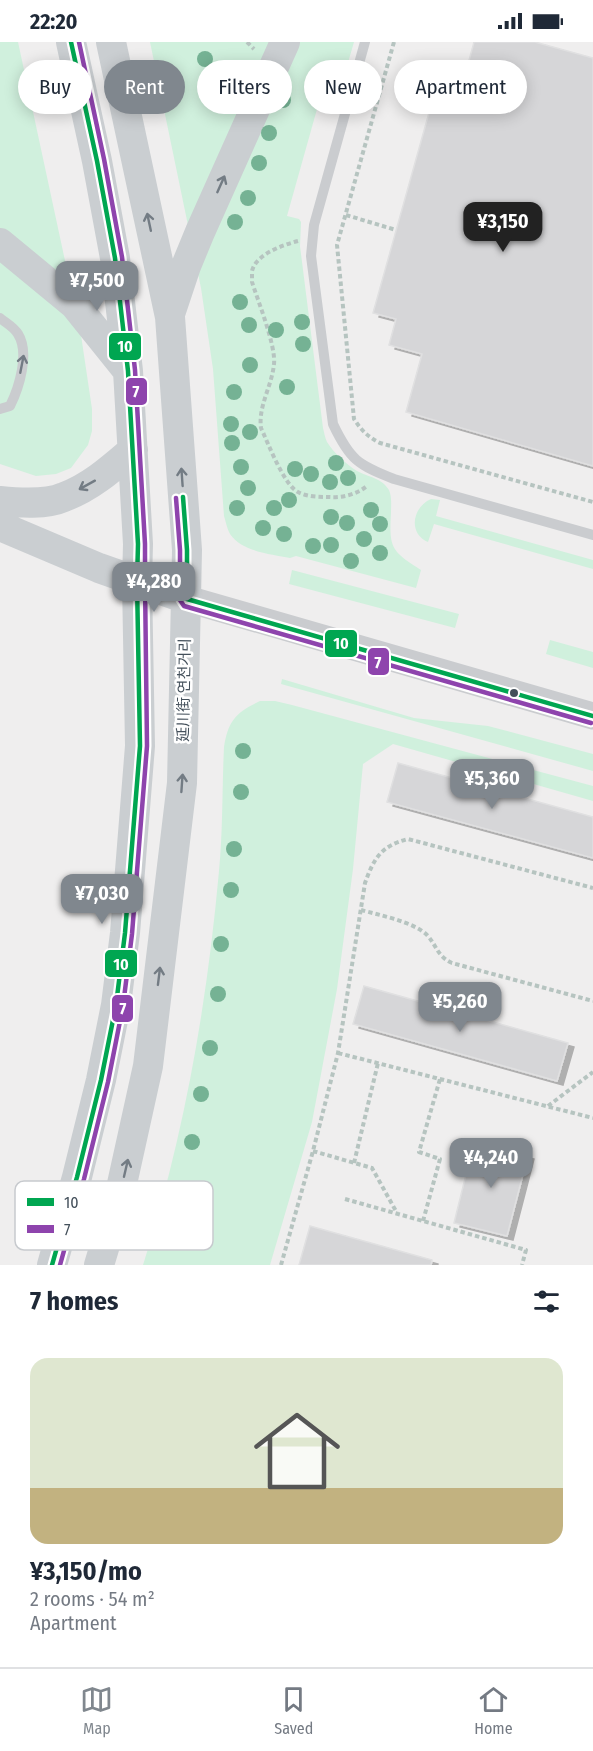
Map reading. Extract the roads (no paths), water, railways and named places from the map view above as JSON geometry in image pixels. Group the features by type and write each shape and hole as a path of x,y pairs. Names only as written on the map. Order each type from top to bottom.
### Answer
{"main road":[{"path":"71,42 115,258 128,371 138,544 140,746 123,954 116,1005 101,1080 75,1181"},
{"name":"延川街 연천거리","path":"111,42 170,317 188,550 182,783 148,1066 123,1181"},
{"path":"170,317 189,258 285,42"},
{"path":"0,243 75,305 128,371"},
{"path":"0,501 37,502 63,498 103,476 133,450"},
{"path":"0,526 99,568 187,598"},
{"path":"52,1265 56,1250"},
{"name":"延川街 연천거리","path":"99,1265 104,1250"}],"street":[{"path":"187,598 593,716"}],"lane":[{"path":"365,42 314,225 310,256 333,424 343,445 354,459 370,470 401,481 593,535"},
{"path":"0,318 17,332 24,356 15,396 10,406 0,410"}]}
